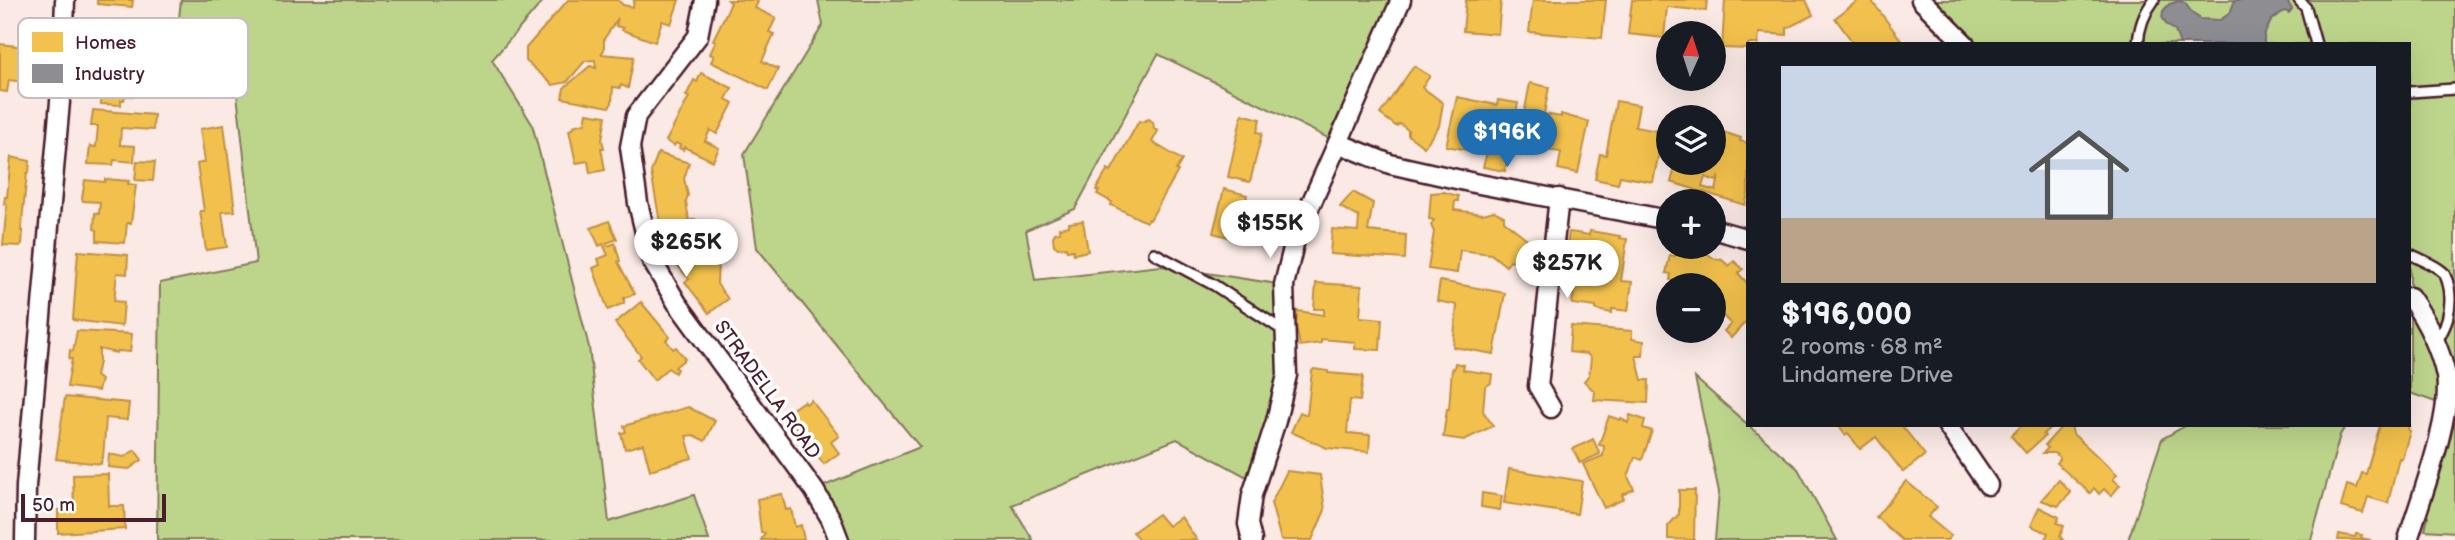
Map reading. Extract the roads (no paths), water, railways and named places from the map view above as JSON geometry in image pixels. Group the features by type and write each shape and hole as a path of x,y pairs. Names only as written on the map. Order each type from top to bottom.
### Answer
{"street":[{"path":"64,18 65,0"},
{"name":"STRADELLA ROAD","path":"705,0 698,36 636,116 630,147 638,203 652,261 677,303 814,490 831,519 839,540"},
{"path":"1252,540 1248,524 1252,495 1276,421 1287,376 1284,285 1295,240 1401,0"},
{"path":"1921,0 1963,42"},
{"path":"25,540 30,446 60,98"},
{"path":"1338,143 1390,164 1656,218"},
{"path":"1551,408 1538,386 1559,198"},
{"path":"1726,233 1746,238"},
{"path":"2408,540 2447,406 2446,377 2436,342 2411,299"},
{"path":"1948,427 1989,485"}],"lane":[{"path":"2138,42 2138,32 2146,10 2154,0"},
{"path":"2299,0 2306,8 2315,42"},
{"path":"2411,92 2455,89"},
{"path":"1154,253 1214,285 1285,332"},
{"path":"2411,255 2445,274 2454,290 2454,309 2448,325 2436,342"}]}
